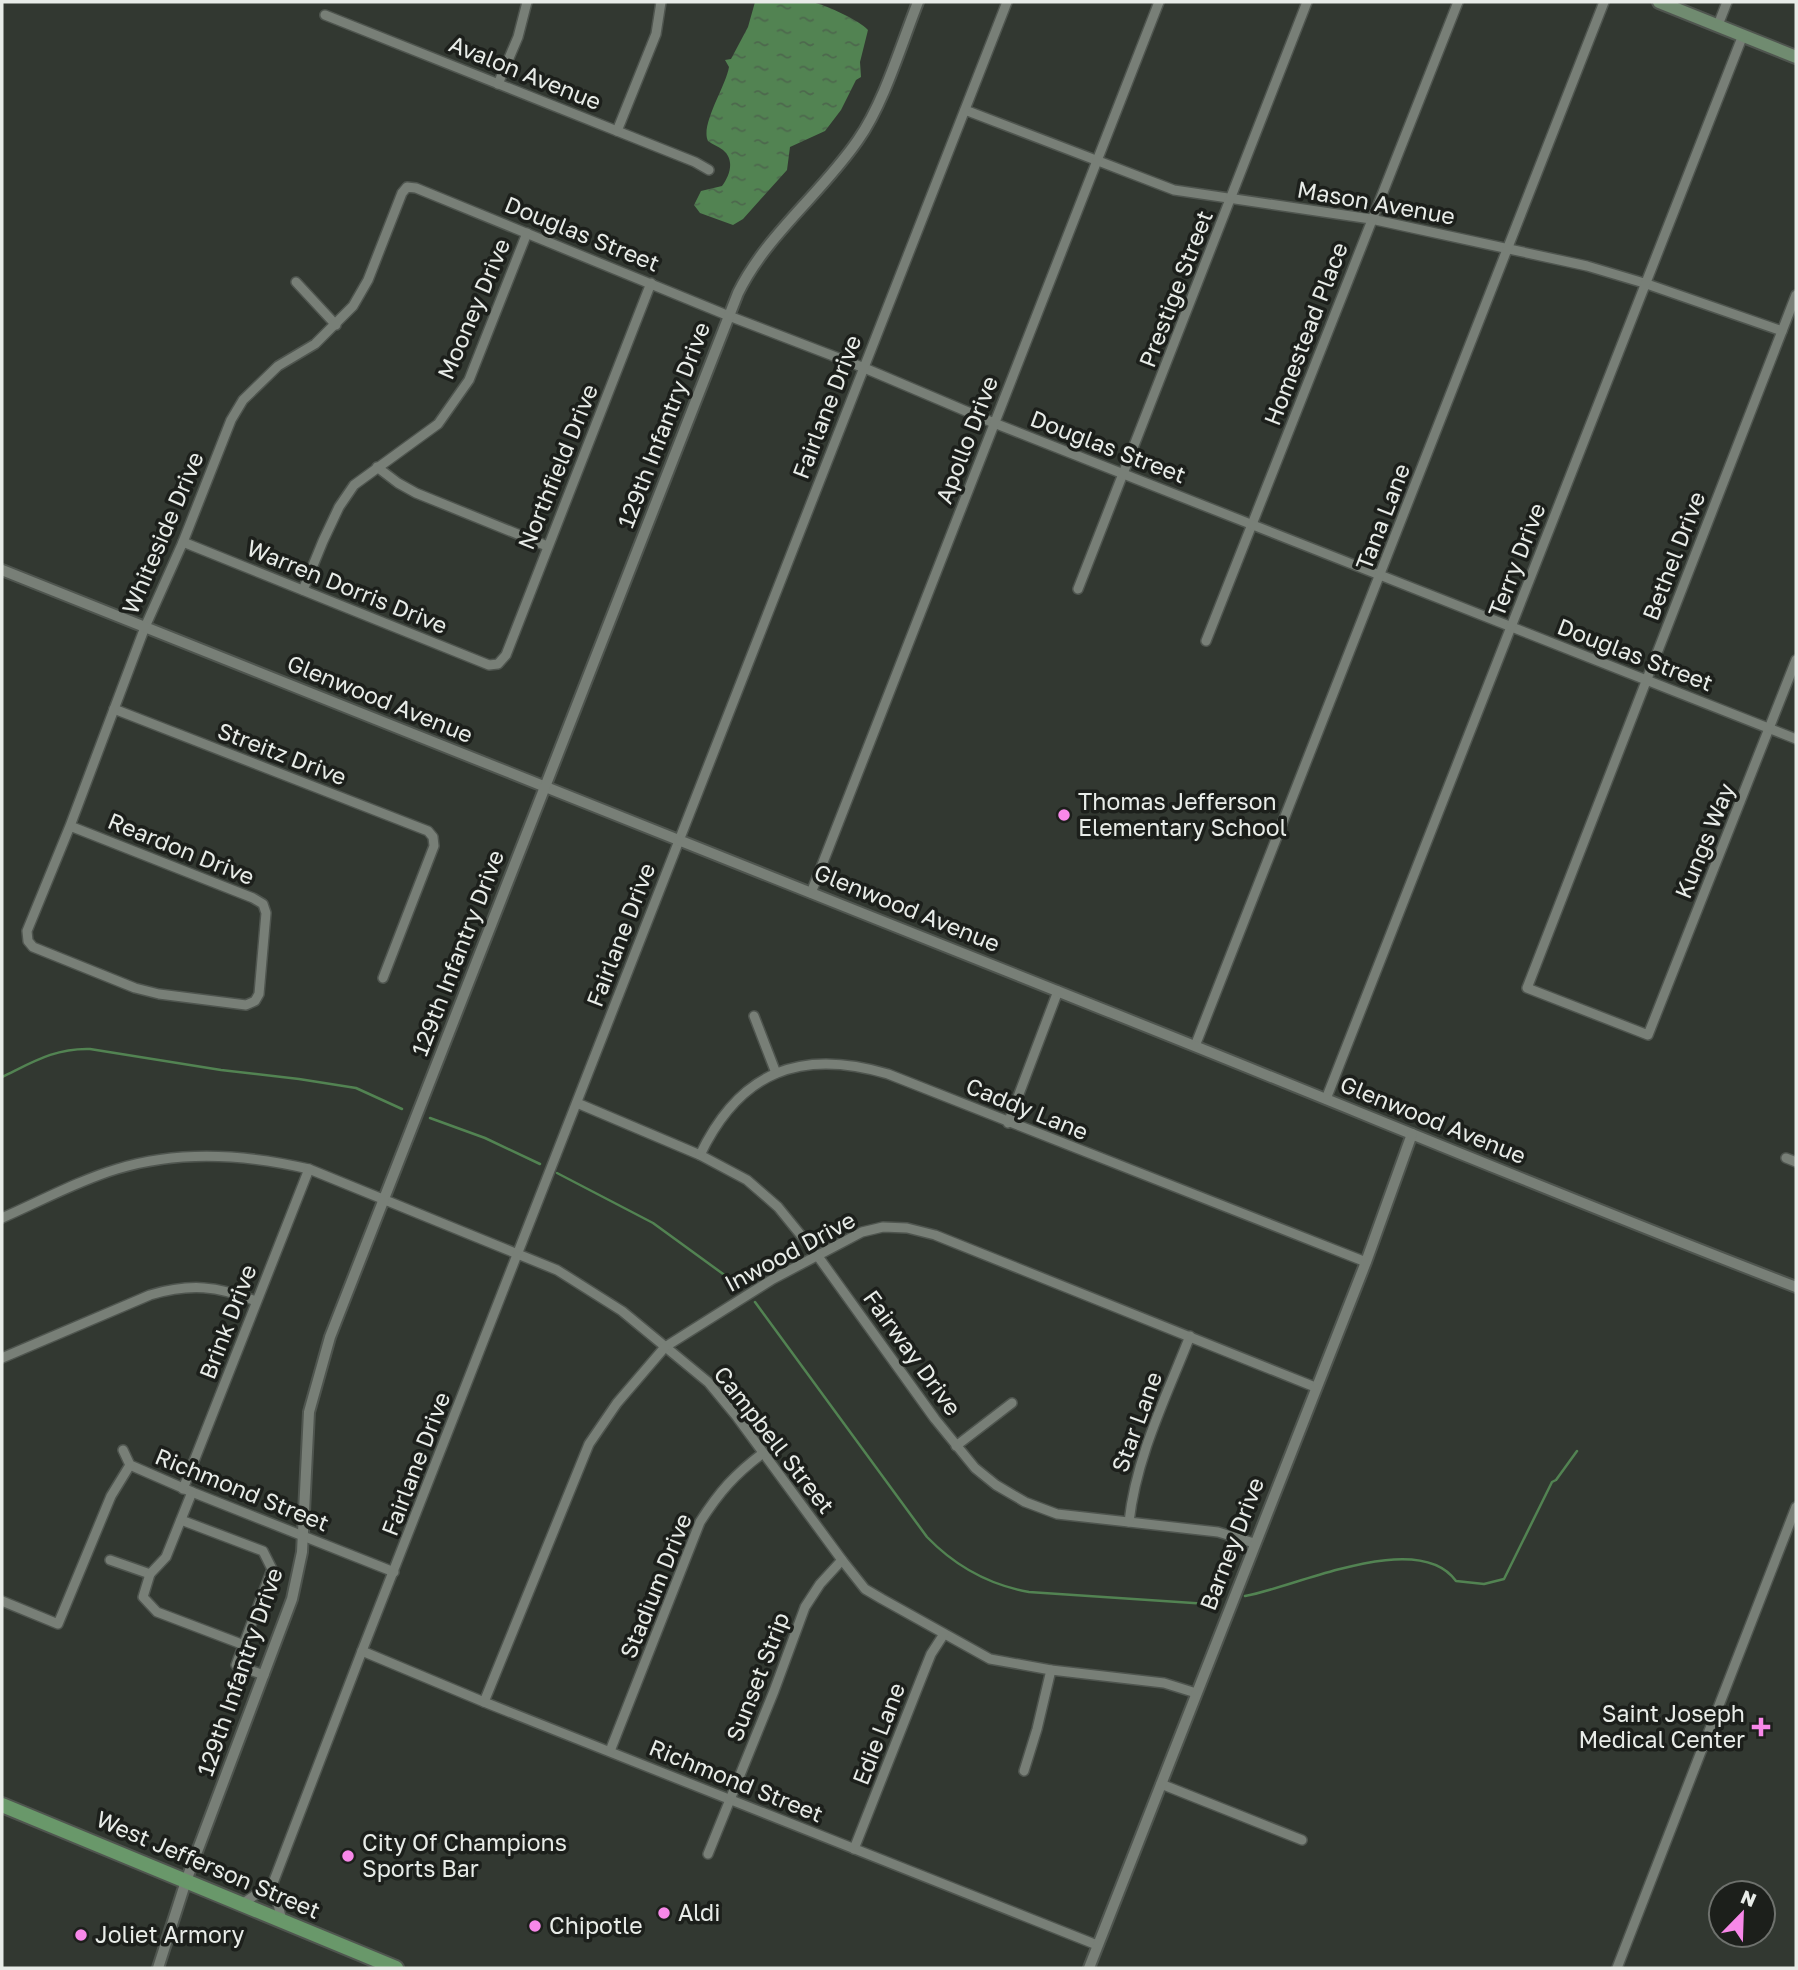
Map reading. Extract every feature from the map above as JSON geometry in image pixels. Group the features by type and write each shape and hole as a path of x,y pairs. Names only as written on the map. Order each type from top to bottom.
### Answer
{"main road":[{"path":"1659,2 1796,57"},
{"name":"West Jefferson Street","path":"2,1805 396,1968"}],"street":[{"path":"498,83 518,37 527,2"},
{"path":"617,131 656,34 661,2"},
{"name":"129th Infantry Drive","path":"158,1968 186,1881 292,1599 299,1573 303,1536 309,1412 330,1337 747,274 762,252 859,139 878,102 918,2"},
{"name":"Fairlane Drive","path":"273,1883 862,367 1007,2"},
{"name":"Apollo Drive","path":"811,893 1159,2"},
{"name":"Prestige Street","path":"1078,589 1307,2"},
{"name":"Homestead Place","path":"1206,641 1458,2"},
{"name":"Tana Lane","path":"1195,1046 1381,577 1604,2"},
{"path":"1718,25 1727,2"},
{"name":"Avalon Avenue","path":"325,15 695,162 709,170"},
{"name":"Terry Drive","path":"1326,1099 1743,35"},
{"name":"Mason Avenue","path":"965,110 1174,190 1371,219 1587,266 1782,331"},
{"name":"Douglas Street","path":"407,187 416,188 729,316 862,367 994,424 1796,739"},
{"name":"Whiteside Drive","path":"256,1001 246,1005 159,994 135,988 33,947 28,941 27,932 145,627 183,542 230,420 243,400 278,366 314,344 353,306 368,280 402,193 407,187"},
{"name":"Mooney Drive","path":"303,590 339,507 354,485 438,425 458,398 469,380 527,233"},
{"path":"296,282 336,325"},
{"name":"Northfield Drive","path":"498,664 506,655 651,283"},
{"name":"Bethel Drive","path":"1648,1035 1527,988 1796,295"},
{"path":"377,467 416,493 547,546"},
{"name":"Warren Dorris Drive","path":"183,542 489,665 498,664"},
{"name":"Glenwood Avenue","path":"2,570 1796,1287"},
{"name":"Kungs Way","path":"1648,1035 1796,660"},
{"name":"Streitz Drive","path":"114,709 428,831 433,837 434,846 383,978"},
{"name":"Reardon Drive","path":"70,826 263,904 266,913 259,994 256,1001"},
{"path":"1008,1123 1058,991"},
{"path":"754,1016 776,1073"},
{"name":"Caddy Lane","path":"701,1155 711,1133 730,1107 750,1088 776,1073 805,1064 832,1062 861,1066 888,1074 1366,1262"},
{"name":"Fairway Drive","path":"577,1102 701,1155 747,1180 768,1198 798,1229 956,1446 985,1477 1025,1502 1057,1514 1218,1532 1254,1543"},
{"name":"Barney Drive","path":"1089,1968 1366,1262 1412,1134"},
{"name":"Campbell Street","path":"2,1218 114,1170 149,1161 206,1155 309,1169 556,1270 622,1311 708,1382 865,1589 989,1659 1051,1670 1164,1683 1196,1693"},
{"path":"1786,1158 1796,1162"},
{"name":"Brink Drive","path":"150,1574 166,1557 181,1520 188,1490 256,1301 309,1169"},
{"name":"Inwood Drive","path":"484,1702 589,1444 617,1403 665,1347 773,1279 862,1232 883,1227 907,1228 935,1235 1315,1387"},
{"path":"2,1358 150,1295 176,1287 200,1286 230,1290 256,1301"},
{"name":"Star Lane","path":"1129,1522 1139,1464 1190,1336"},
{"path":"956,1446 1012,1403"},
{"name":"Richmond Street","path":"123,1450 130,1465 394,1572"},
{"name":"Stadium Drive","path":"610,1751 700,1522 738,1471 763,1453"},
{"path":"2,1601 58,1624 111,1496 130,1465"},
{"path":"1617,1968 1796,1507"},
{"path":"181,1520 263,1551 272,1569 236,1665 264,1675"},
{"path":"110,1560 150,1574 144,1597 157,1612 244,1645"},
{"name":"Sunset Strip","path":"708,1854 806,1608 820,1584 842,1560"},
{"name":"Edie Lane","path":"854,1849 931,1654 944,1634"},
{"name":"Richmond Street","path":"362,1651 1097,1945"},
{"path":"1024,1771 1051,1670"},
{"path":"1161,1784 1302,1840"},
{"path":"242,1905 273,1883 282,1921"}],"water":[{"path":"755,2 812,2 842,13 868,30 860,62 861,77 856,80 841,110 825,131 790,147 787,170 743,219 733,225 700,213 694,205 701,191 722,186 729,172 729,158 708,141 707,125 727,75 729,67 725,60 731,59 748,27"}],"waterway":[{"path":"2,1077 55,1053 90,1049 356,1088 402,1109"},
{"path":"430,1118 485,1138 540,1164"},
{"path":"557,1173 653,1223 741,1287"},
{"path":"755,1302 927,1537 949,1557 987,1579 1029,1592 1208,1604"},
{"path":"1245,1596 1355,1565 1386,1560 1414,1560 1438,1566 1456,1581 1484,1584 1504,1579 1552,1482 1577,1451"}],"place":[{"name":"Thomas Jefferson Elementary School","path":"1064,815"},
{"name":"Saint Joseph Medical Center","path":"1761,1727"},
{"name":"City Of Champions Sports Bar","path":"348,1856"},
{"name":"Aldi","path":"664,1913"},
{"name":"Chipotle","path":"535,1926"},
{"name":"Joliet Armory","path":"81,1935"}]}
